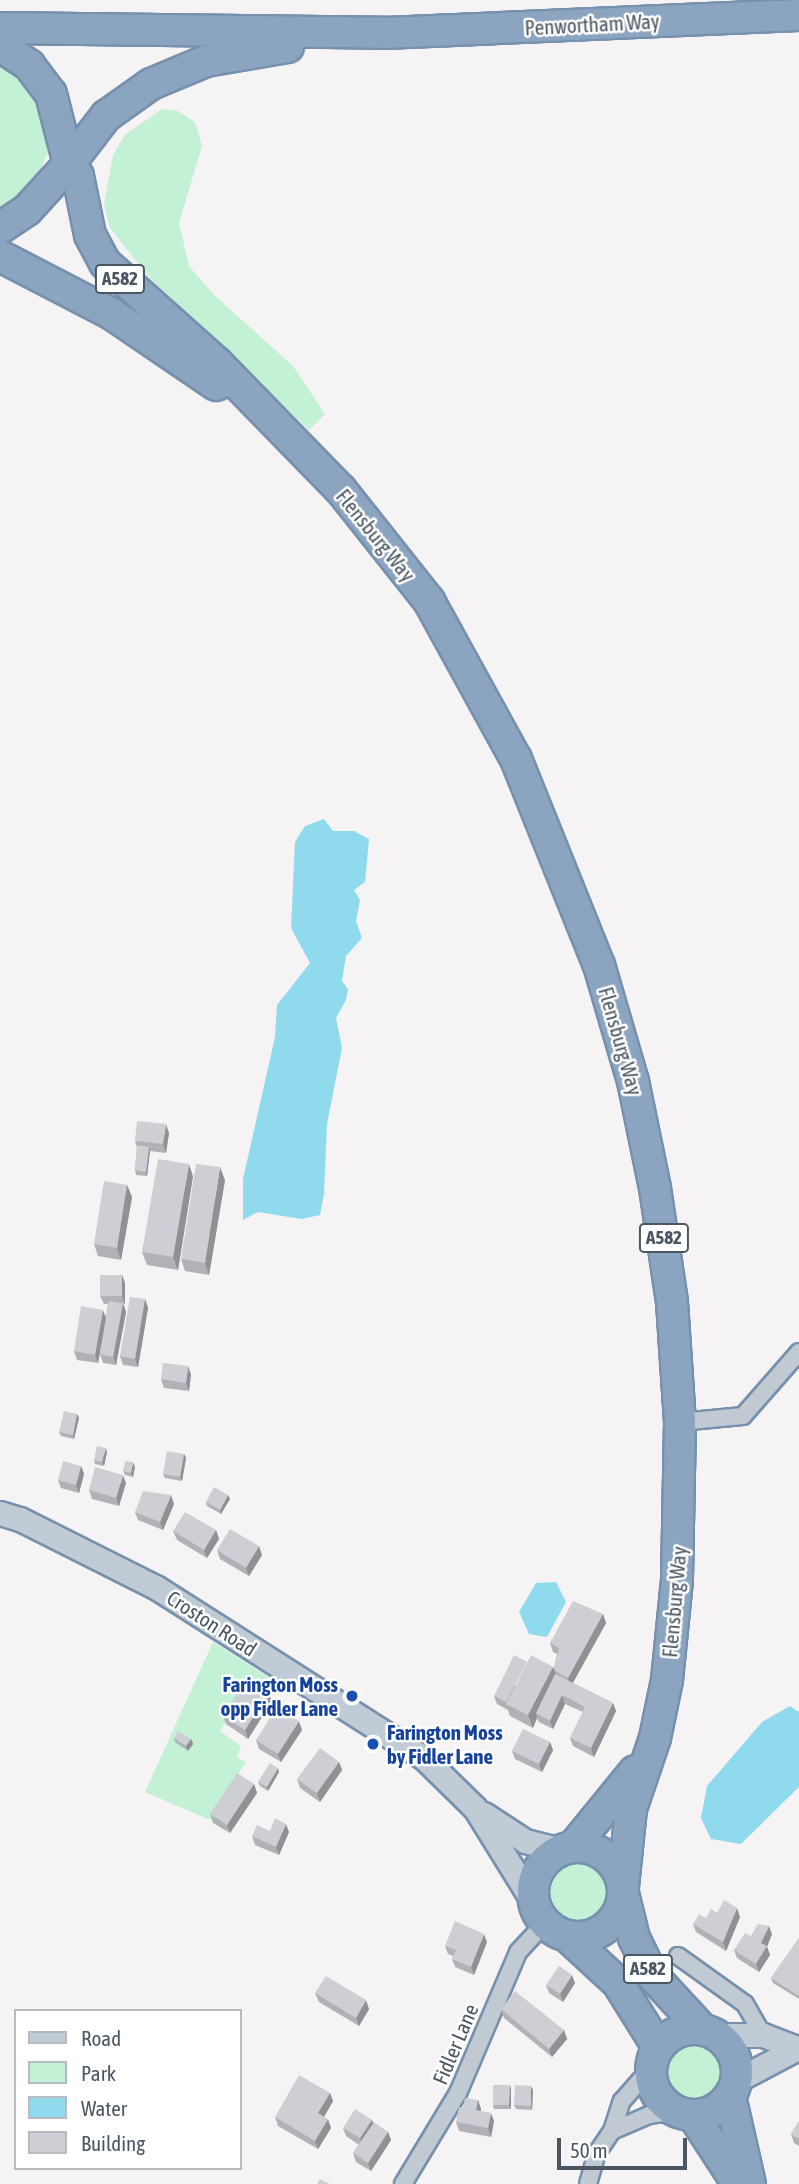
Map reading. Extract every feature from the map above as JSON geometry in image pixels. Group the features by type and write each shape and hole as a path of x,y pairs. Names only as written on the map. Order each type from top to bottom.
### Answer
{"highway":[{"name":"Penwortham Way","path":"0,28 385,33 799,15"},
{"name":"Penwortham Way","path":"0,228 27,210 69,165 116,106 187,68 243,52 385,33"},
{"name":"A582","path":"0,46 29,65 51,93 69,165"},
{"name":"Flensburg Way","path":"69,165 79,176 90,235 105,263 217,363 358,509 429,601 516,759 559,857 606,986 645,1134 666,1255 680,1422 677,1580 667,1680 655,1738 631,1809 623,1889"},
{"name":"Flensburg Way","path":"0,256 112,313 284,434"},
{"name":"Flensburg Way","path":"568,1848 630,1780 655,1738"},
{"name":"A582","path":"623,1889 616,1916 601,1931 549,1921 540,1868 568,1848 601,1853 618,1871 623,1889 634,1938 652,1975 734,2055 734,2088 750,2184"},
{"name":"Croston Road","path":"549,1921 618,1983 654,2058"},
{"path":"654,2058 677,2031 710,2032"},
{"name":"A582","path":"654,2058 657,2094 685,2113 738,2184"},
{"path":"685,2113 720,2107 734,2088"}],"street":[{"path":"680,1422 743,1416 799,1352"},
{"name":"Croston Road","path":"0,1513 20,1519 157,1588 424,1758 475,1808 525,1841 568,1848"},
{"name":"Croston Road","path":"475,1808 549,1921"},
{"name":"Fidler Lane","path":"403,2184 458,2093 518,1952 549,1921"},
{"path":"678,1956 745,2004 763,2035"},
{"path":"710,2032 763,2035 798,2049"},
{"path":"734,2088 798,2049"},
{"path":"588,2184 597,2153 612,2131 622,2101 654,2058"},
{"path":"612,2131 649,2115 685,2113"}],"green space":[{"path":"0,61 16,71 37,97 50,147 37,179 0,209"},
{"path":"162,109 178,111 195,122 202,146 179,223 189,266 214,295 293,366 325,414 309,430 147,275 110,228 104,205 113,155 125,135"},
{"path":"213,1642 283,1686 250,1684 220,1731 241,1746 237,1757 246,1762 210,1820 145,1792"},
{"path":"577,1859 595,1865 603,1873 609,1891 603,1909 595,1917 577,1923 559,1917 551,1909 545,1891 551,1873 559,1865"},
{"path":"694,2040 706,2042 716,2049 723,2059 723,2083 716,2093 706,2100 694,2102 682,2100 672,2093 665,2083 663,2071 665,2059 672,2049 682,2042"}],"water":[{"path":"324,819 333,831 354,831 369,839 365,882 354,890 360,900 356,921 362,938 346,956 342,981 348,989 346,1000 336,1018 342,1048 327,1124 324,1194 320,1215 302,1219 258,1212 243,1220 243,1179 275,1037 277,1005 310,963 291,928 295,842 305,826"},
{"path":"556,1582 566,1602 547,1637 529,1634 519,1612 536,1583"},
{"path":"790,1706 799,1712 799,1787 741,1844 711,1839 701,1818 707,1786 762,1722"}],"building":[{"path":"137,1121 166,1124 163,1144 135,1141"},
{"path":"137,1145 149,1147 146,1172 135,1170"},
{"path":"158,1159 189,1164 173,1257 142,1252"},
{"path":"196,1164 220,1167 205,1263 181,1259"},
{"path":"104,1181 127,1185 117,1248 94,1244"},
{"path":"100,1275 122,1275 122,1296 100,1296"},
{"path":"130,1297 145,1299 135,1359 120,1356"},
{"path":"109,1301 123,1303 113,1357 100,1354"},
{"path":"81,1306 103,1310 95,1355 74,1351"},
{"path":"163,1363 188,1366 186,1383 161,1379"},
{"path":"64,1411 77,1414 73,1435 59,1432"},
{"path":"97,1446 106,1448 102,1462 94,1460"},
{"path":"167,1451 184,1454 180,1477 163,1474"},
{"path":"63,1461 81,1466 76,1485 58,1480"},
{"path":"125,1461 133,1462 131,1473 123,1471"},
{"path":"95,1467 123,1475 116,1498 89,1490"},
{"path":"214,1487 228,1495 220,1510 206,1502"},
{"path":"143,1491 171,1495 160,1522 135,1512"},
{"path":"185,1512 216,1530 204,1550 173,1531"},
{"path":"230,1529 259,1546 246,1568 217,1550"},
{"path":"573,1601 603,1614 568,1678 554,1670 559,1648 550,1643"},
{"path":"514,1655 527,1662 506,1702 494,1696"},
{"path":"531,1655 553,1667 528,1715 506,1704"},
{"path":"555,1674 613,1703 591,1748 570,1738 585,1707 562,1695 550,1721 536,1713"},
{"path":"247,1678 269,1692 245,1730 223,1716"},
{"path":"277,1707 299,1721 278,1754 256,1740"},
{"path":"523,1729 550,1742 539,1764 512,1751"},
{"path":"178,1731 191,1739 186,1746 174,1738"},
{"path":"320,1748 339,1762 317,1793 297,1779"},
{"path":"270,1763 278,1768 267,1787 258,1782"},
{"path":"237,1773 254,1784 227,1825 210,1814"},
{"path":"275,1818 286,1824 276,1847 252,1836 257,1825 270,1831"},
{"path":"724,1900 737,1908 723,1942 693,1924 699,1914 706,1918 711,1909 717,1913"},
{"path":"455,1921 484,1934 471,1967 452,1959 456,1950 445,1946"},
{"path":"758,1924 769,1926 761,1943 767,1946 756,1964 734,1950 745,1933 751,1936"},
{"path":"799,1938 799,1996 771,1978"},
{"path":"559,1966 572,1975 560,1994 546,1985"},
{"path":"326,1976 366,2000 356,2018 315,1993"},
{"path":"515,1991 564,2030 549,2049 501,2009"},
{"path":"299,2075 330,2093 318,2113 328,2119 315,2141 275,2117"},
{"path":"493,2085 510,2085 509,2105 493,2105"},
{"path":"515,2085 531,2086 531,2106 514,2105"},
{"path":"465,2098 478,2100 476,2110 491,2113 488,2128 456,2122 459,2107 463,2108"},
{"path":"355,2109 372,2120 360,2138 343,2128"},
{"path":"799,2121 799,2139 791,2134"},
{"path":"374,2122 388,2132 368,2163 353,2153"},
{"path":"320,2179 330,2184 317,2184"}],"place":[{"name":"Farington Moss opp Fidler Lane","path":"352,1696"},
{"name":"Farington Moss by Fidler Lane","path":"373,1744"}]}
